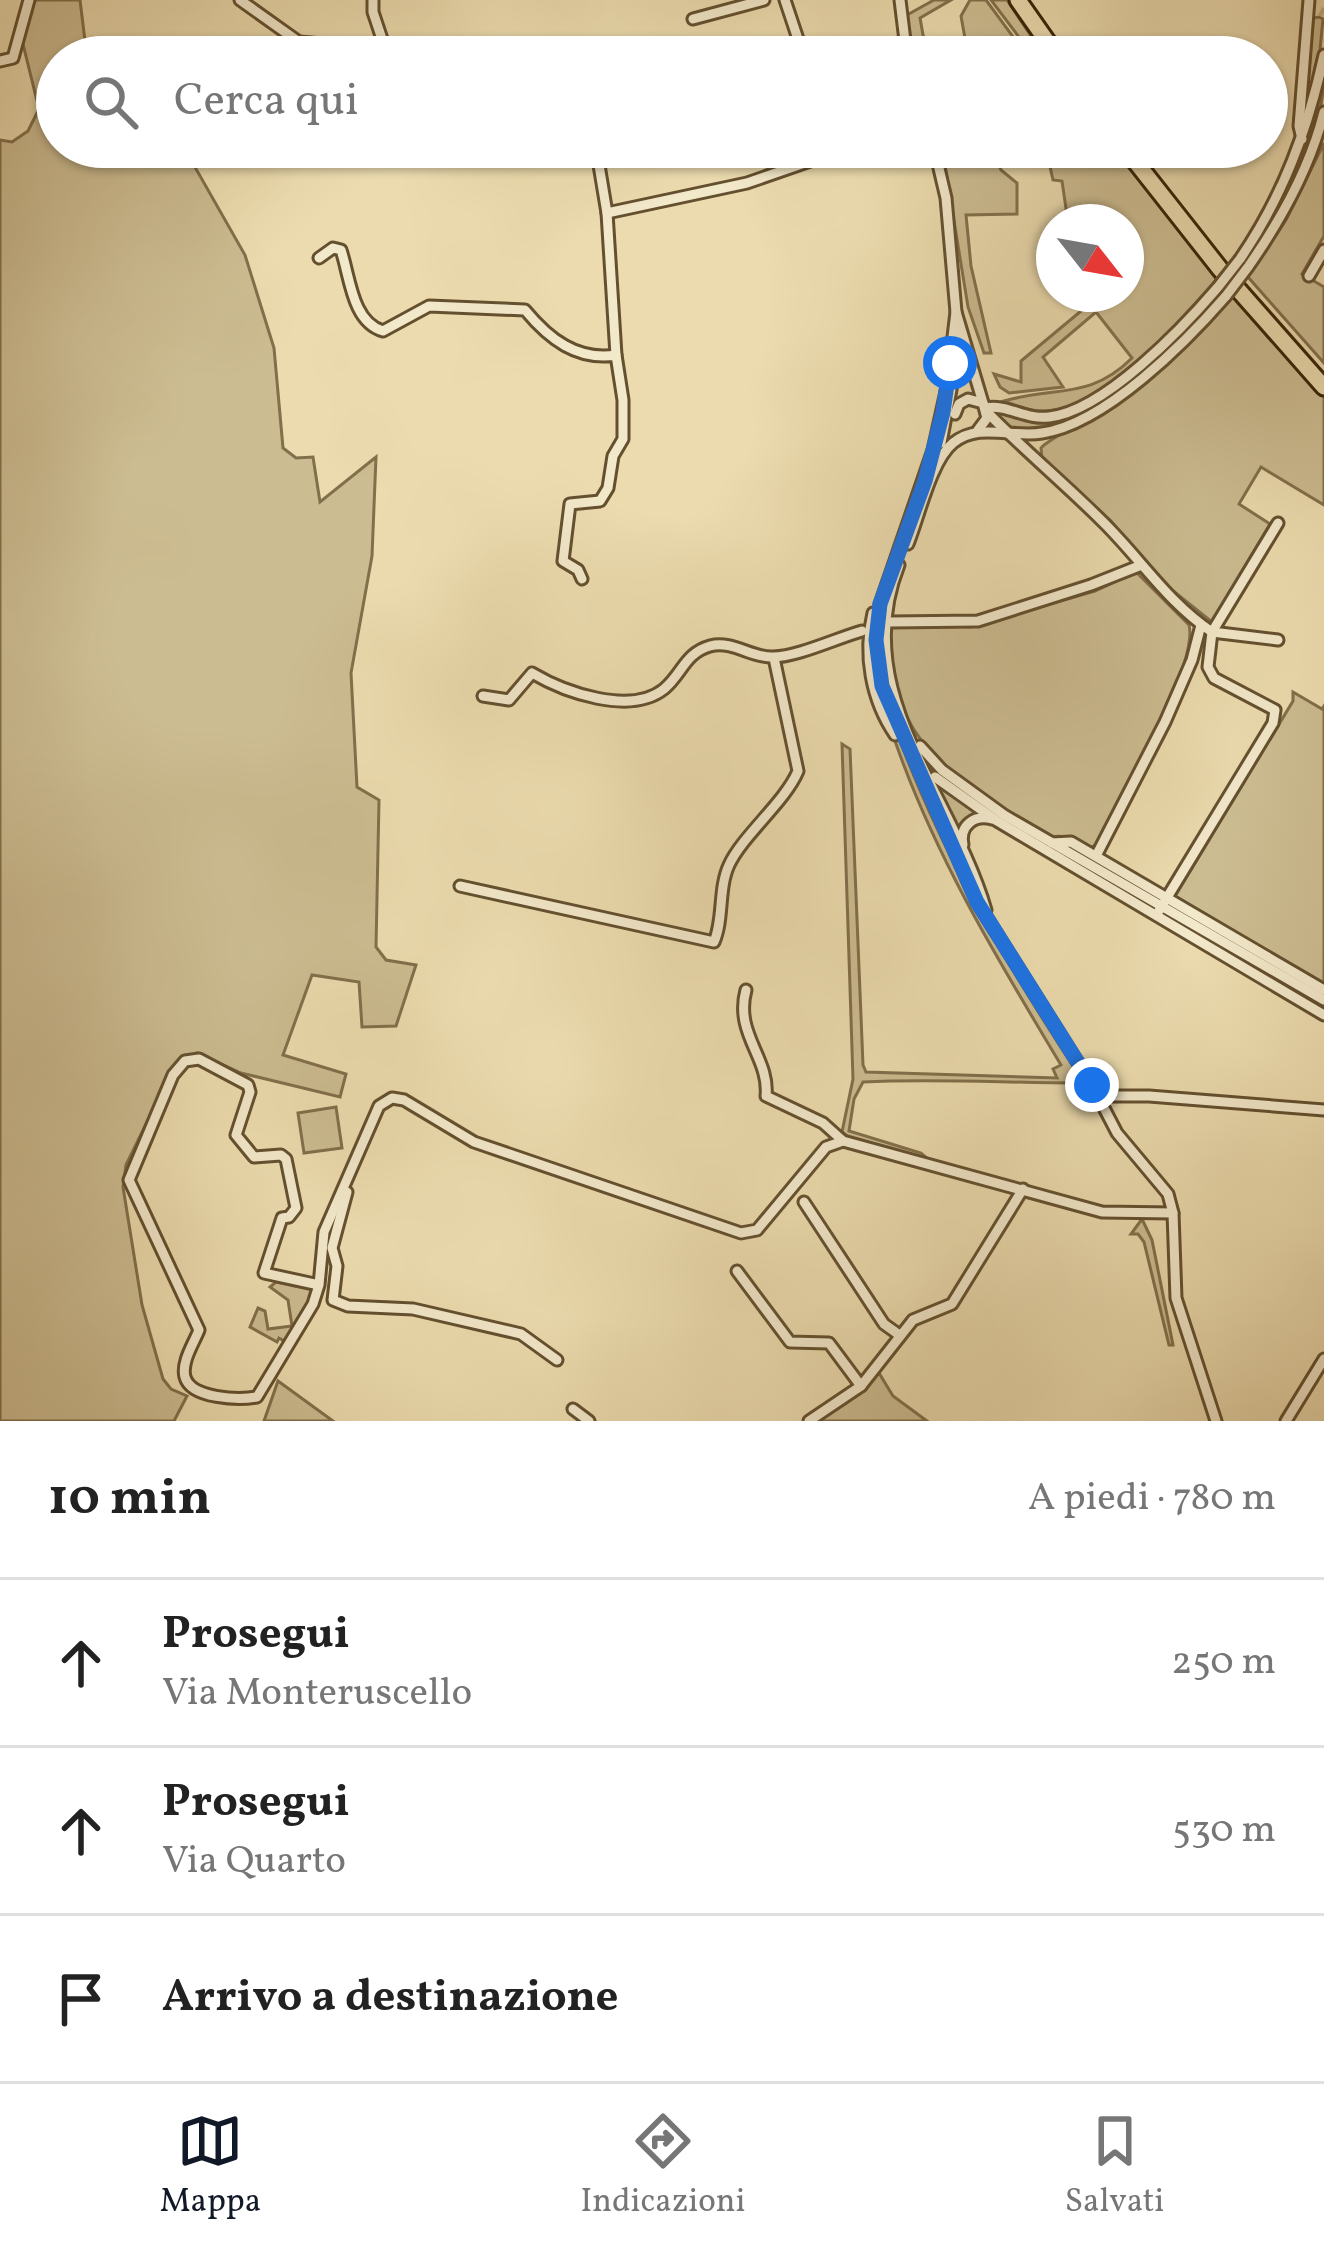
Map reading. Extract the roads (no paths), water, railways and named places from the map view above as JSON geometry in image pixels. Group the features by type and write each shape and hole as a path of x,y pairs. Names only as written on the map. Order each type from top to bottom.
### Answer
{"highway":[{"path":"1018,0 1043,36"},
{"path":"1030,0 1055,36"},
{"path":"1141,168 1231,282 1324,387"},
{"path":"1152,168 1324,373"}],"street":[{"path":"0,61 14,58 29,0"},
{"path":"240,0 292,36"},
{"path":"374,0 379,36"},
{"path":"692,19 764,0"},
{"path":"785,0 797,36"},
{"path":"900,0 904,36"},
{"path":"1302,139 1299,126 1313,6"},
{"path":"1244,263 1302,139 1324,55"},
{"path":"949,413 960,427 975,431 1045,433 1078,420 1138,381 1179,346 1279,220 1324,112"},
{"path":"582,579 578,569 563,561 570,504 600,501 623,439 607,212 600,168"},
{"path":"607,212 747,183 786,168"},
{"path":"939,168 956,312 986,423 954,442 941,456 887,605 886,670 892,697 987,915"},
{"path":"319,258 333,248 341,250 361,316 371,328 383,332 429,307 508,308 525,310 542,331 569,349 592,359 616,355"},
{"path":"1309,276 1324,250"},
{"path":"949,413 974,399 1038,417 1076,409 1152,355 1222,291"},
{"path":"895,735 880,708 868,658 869,630 949,413 956,312"},
{"path":"941,444 961,336"},
{"path":"984,404 1002,406"},
{"path":"984,404 1006,435 1105,524 1139,566 1201,625 1213,632 1278,640"},
{"path":"1036,463 1036,446 1045,433"},
{"path":"1162,906 1276,717 1273,707 1214,679 1208,667 1213,632 1278,523"},
{"path":"890,622 978,621 1139,566"},
{"path":"880,604 877,657 886,702 970,887 1122,1141 1165,1188 1173,1213 1176,1298 1216,1421"},
{"path":"1096,856 1171,709 1201,625"},
{"path":"483,697 508,700 532,673 563,691 623,700 660,692 687,657 710,646 729,645 774,658 862,631"},
{"path":"460,886 714,942 725,872 798,771 774,658"},
{"path":"911,739 972,794 1324,1000"},
{"path":"935,777 997,821 1324,990"},
{"path":"962,853 963,832 969,823 984,817 997,821"},
{"path":"1052,843 1071,842 1096,856 1324,1015"},
{"path":"746,990 743,1026 767,1080 766,1096 823,1124 843,1141 1102,1212 1173,1213"},
{"path":"320,1285 264,1273 282,1218 296,1208 286,1159 254,1156 236,1135 250,1092 248,1084 199,1059 184,1061 173,1075 129,1180 200,1330 184,1370 188,1383 194,1390 226,1396 256,1397 309,1313 320,1285 324,1232 379,1106 398,1097 474,1142 747,1234 757,1230 826,1147 843,1141"},
{"path":"1098,1096 1324,1110"},
{"path":"347,1185 332,1248 338,1267 333,1300 348,1306 413,1310 521,1334 556,1360"},
{"path":"809,1421 861,1386 913,1320 952,1304 1023,1189"},
{"path":"804,1202 884,1324 898,1334"},
{"path":"736,1271 790,1342 829,1342 861,1386"},
{"path":"1286,1421 1324,1359"},
{"path":"574,1409 589,1421"}],"tunnel":[{"path":"1320,11 1324,13"}]}
